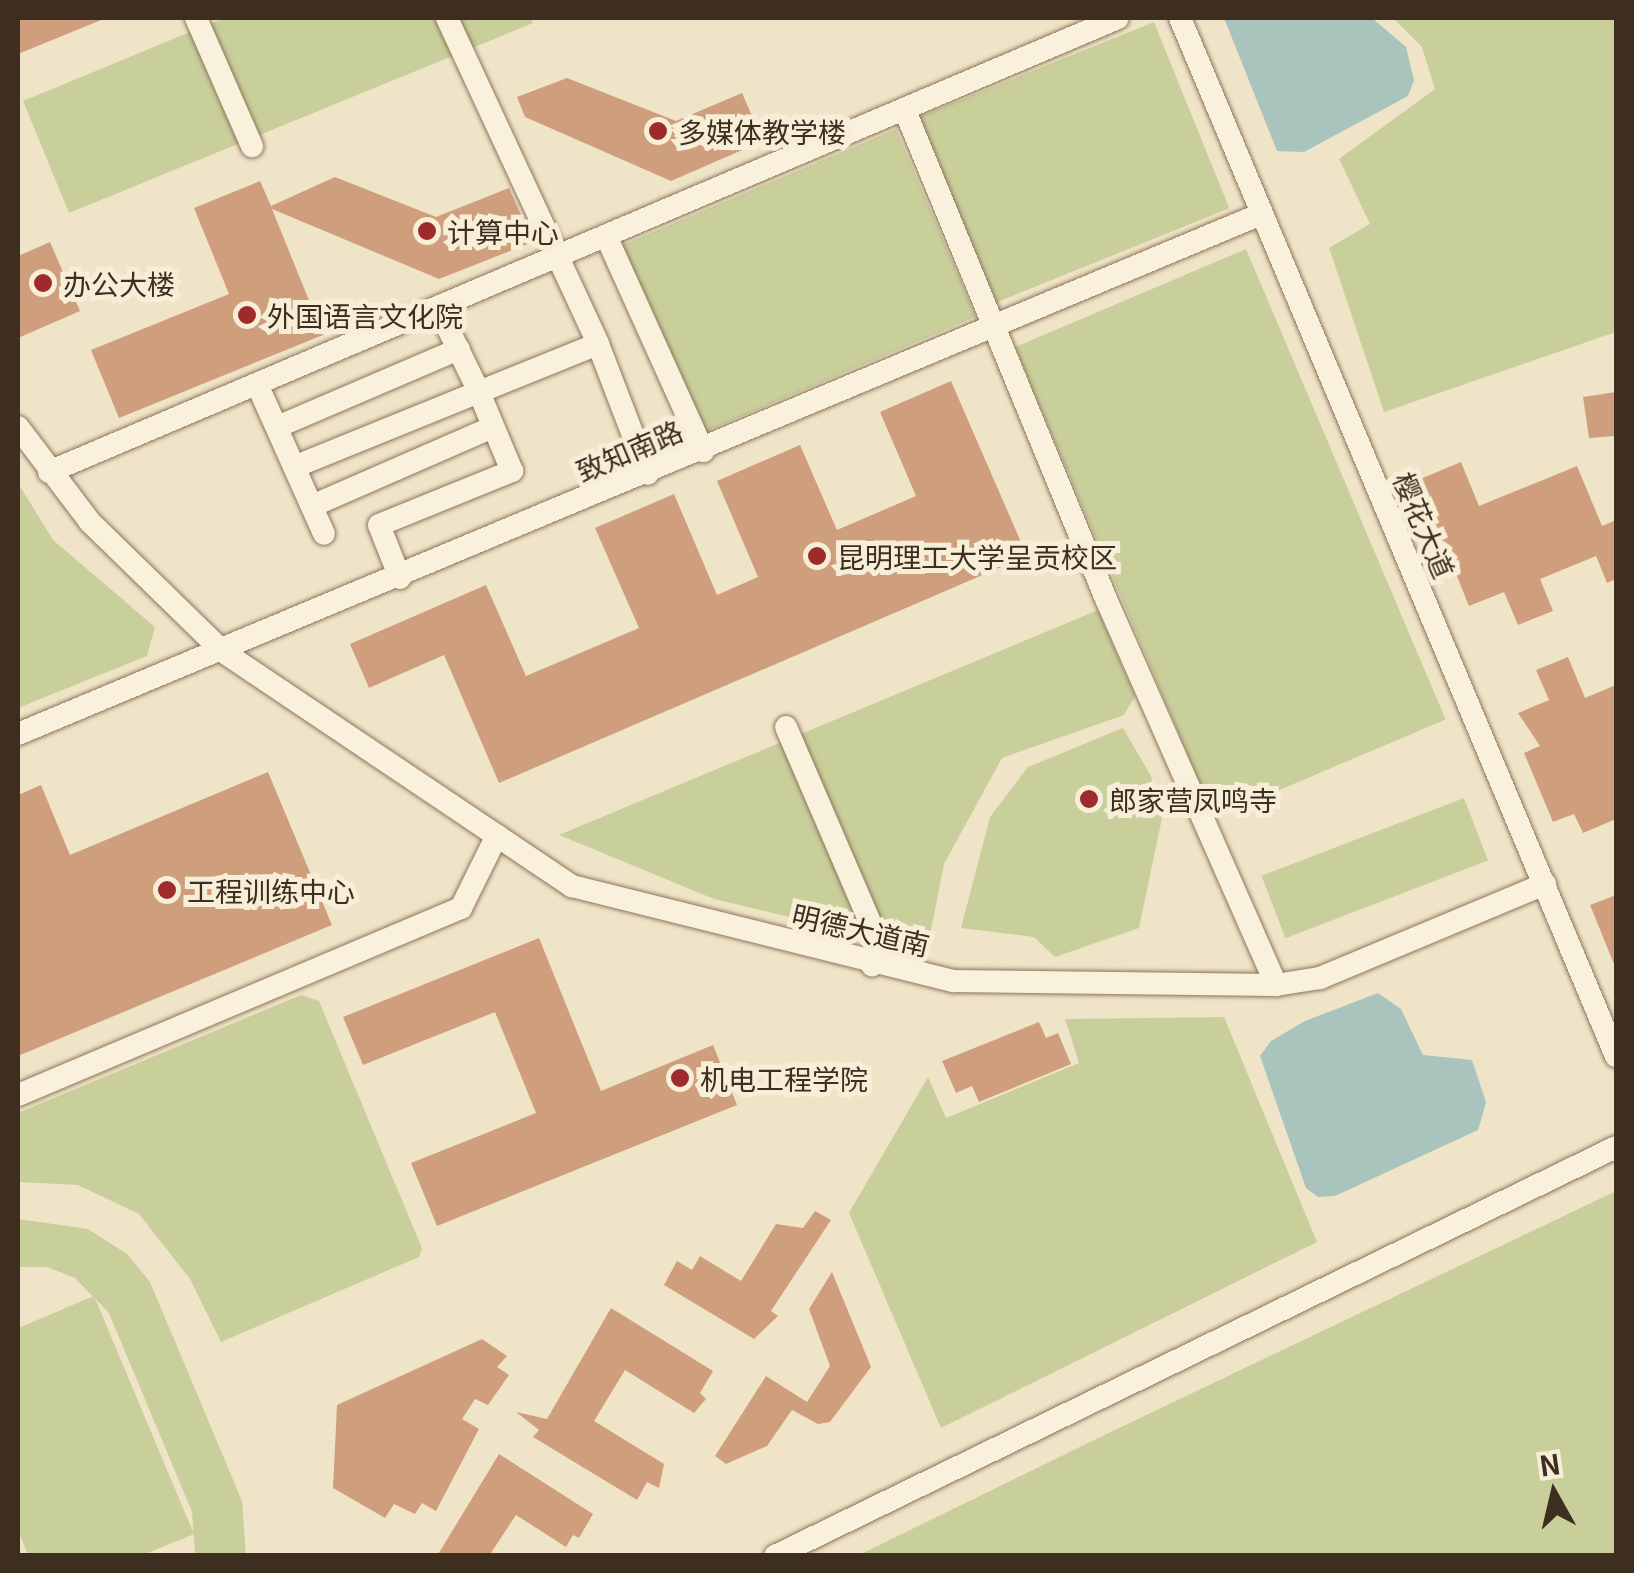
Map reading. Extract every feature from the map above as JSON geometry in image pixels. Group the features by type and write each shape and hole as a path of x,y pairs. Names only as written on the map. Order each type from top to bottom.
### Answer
{"street":[{"path":"196,18 252,146"},
{"path":"447,18 554,258 598,344 648,474"},
{"path":"49,472 906,113 1118,18"},
{"name":"樱花大道","path":"1180,18 1616,1056"},
{"path":"906,113 993,331 1276,986"},
{"name":"致知南路","path":"18,734 993,331 1261,214"},
{"path":"607,238 704,451"},
{"path":"400,578 378,525 512,471 460,349 438,308"},
{"path":"294,467 598,344"},
{"path":"276,427 460,349"},
{"path":"257,384 324,534"},
{"name":"明德大道南","path":"18,427 49,472 222,651 572,886 872,966 952,981 1276,986 1320,978 1545,884"},
{"path":"312,506 494,427"},
{"path":"786,727 880,945 872,966"},
{"path":"18,1095 460,908 497,835"},
{"path":"776,1556 1616,1146"}],"green space":[{"path":"224,18 531,18 533,23 69,213 23,101"},
{"path":"1393,18 1616,18 1616,332 1384,412 1329,248 1370,224 1339,159 1435,89 1422,47"},
{"path":"1154,22 1229,208 993,304 918,118"},
{"path":"896,129 976,317 700,434 621,246"},
{"path":"1246,249 1446,719 1215,817 1015,347"},
{"path":"18,483 53,540 155,627 147,656 18,708"},
{"path":"1098,610 1135,696 1124,715 1002,758 944,864 927,950 714,899 559,835"},
{"path":"1123,728 1151,776 1162,818 1139,928 1055,957 1034,937 961,928 990,817 1028,767"},
{"path":"1464,798 1488,861 1285,938 1261,876"},
{"path":"301,995 319,1001 422,1248 419,1257 221,1342 190,1279 139,1214 78,1185 18,1182 18,1113"},
{"path":"1224,1017 1317,1242 941,1428 849,1213 928,1077 946,1118 1079,1063 1065,1019"},
{"path":"1616,1191 1616,1555 859,1555 1094,1440"},
{"path":"18,1219 88,1229 127,1254 150,1282 242,1501 246,1555 195,1555 192,1512 109,1313 75,1278 47,1267 18,1267"},
{"path":"94,1296 194,1534 143,1555 28,1555 18,1530 18,1328"}],"water":[{"path":"1224,18 1372,18 1406,47 1414,80 1408,96 1304,152 1277,151"},
{"path":"1378,993 1401,1009 1423,1055 1472,1060 1486,1102 1482,1117 1478,1130 1335,1196 1318,1197 1306,1188 1260,1056 1271,1041 1305,1021"}],"building":[{"path":"18,18 106,18 18,54"},
{"name":"多媒体教学楼","path":"567,78 676,121 742,93 763,141 671,181 525,117 517,97"},
{"name":"外国语言文化院","path":"335,177 436,217 509,188 533,242 439,279 272,209 323,335 119,418 91,350 229,294 194,208 260,181 271,206"},
{"name":"办公大楼","path":"50,242 80,311 18,338 18,256"},
{"path":"951,381 1027,556 499,783 444,655 369,688 350,644 486,585 526,676 639,628 595,528 674,494 717,595 758,577 717,481 800,445 837,530 916,496 880,412"},
{"path":"1616,392 1616,436 1589,438 1583,397"},
{"path":"1461,462 1479,506 1577,466 1602,526 1616,520 1616,579 1607,583 1596,556 1540,579 1553,611 1518,625 1504,592 1469,606 1418,480"},
{"path":"1568,657 1585,698 1616,685 1616,819 1583,833 1574,814 1553,822 1524,753 1540,746 1518,713 1549,700 1536,670"},
{"name":"工程训练中心","path":"268,772 332,925 18,1056 18,795 41,785 70,855"},
{"path":"1616,895 1616,969 1590,905"},
{"name":"机电工程学院","path":"539,938 601,1091 713,1045 737,1105 437,1226 411,1163 536,1113 495,1012 363,1065 343,1017"},
{"path":"1039,1022 1046,1038 1058,1033 1071,1064 979,1102 972,1086 956,1093 942,1061"},
{"path":"815,1211 831,1220 771,1311 778,1316 754,1339 664,1285 677,1261 692,1270 700,1256 741,1281 776,1224 803,1228"},
{"path":"832,1272 871,1367 830,1422 818,1424 792,1410 767,1446 726,1464 715,1456 766,1376 807,1402 830,1366 809,1309"},
{"path":"611,1308 713,1371 700,1393 706,1399 694,1413 625,1370 594,1421 664,1464 659,1488 647,1482 637,1500 533,1437 539,1430 516,1412 547,1419"},
{"path":"482,1339 507,1356 497,1367 509,1375 488,1405 475,1399 462,1419 479,1429 436,1511 422,1503 415,1514 394,1504 385,1518 333,1488 337,1405"},
{"path":"499,1454 593,1514 579,1538 573,1535 566,1547 516,1515 489,1556 437,1556"}],"place":[{"name":"多媒体教学楼","path":"658,131"},
{"name":"计算中心","path":"427,231"},
{"name":"办公大楼","path":"43,283"},
{"name":"外国语言文化院","path":"247,315"},
{"name":"昆明理工大学呈贡校区","path":"817,556"},
{"name":"郎家营凤鸣寺","path":"1089,799"},
{"name":"工程训练中心","path":"167,890"},
{"name":"机电工程学院","path":"680,1078"}]}
